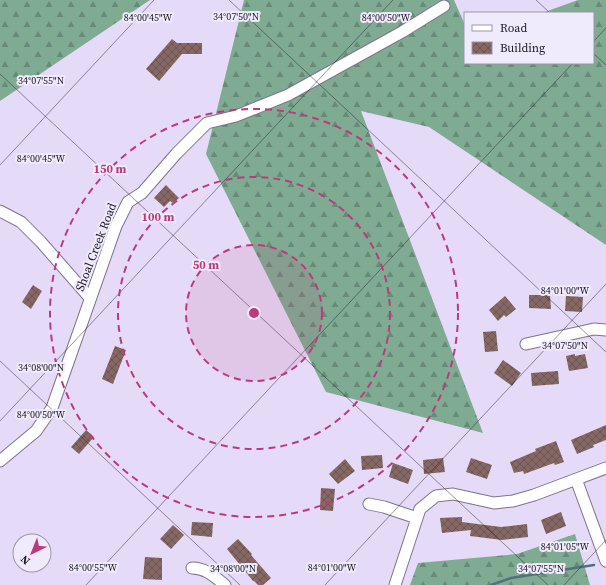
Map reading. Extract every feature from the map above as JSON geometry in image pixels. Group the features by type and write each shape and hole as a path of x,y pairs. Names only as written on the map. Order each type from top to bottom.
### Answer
{"street":[{"name":"Shoal Creek Road","path":"0,460 36,431 52,408 116,226 128,202 142,193 176,154 208,122 236,116 288,95 402,32 444,6"},
{"path":"0,211 21,222 41,242 90,298"},
{"path":"526,344 594,329 606,330"},
{"path":"395,585 420,509 436,496 453,494 494,503 513,501 534,495 606,468"},
{"path":"576,479 606,561"},
{"path":"368,504 384,507 417,518"},
{"path":"192,568 199,568 211,573 225,585"}],"green space":[{"path":"0,0 150,0 0,101"},
{"path":"244,0 454,0 464,23 464,64 594,64 594,12 545,12 578,0 606,0 606,245 429,127 361,111 483,433 326,392 206,154"},
{"path":"575,534 590,585 410,585 418,563 517,554"}],"building":[{"path":"172,39 177,43 202,43 202,54 182,54 159,81 146,69"},
{"path":"166,185 179,198 173,203 170,201 164,207 154,198"},
{"path":"33,285 42,291 31,309 22,302"},
{"path":"529,295 550,295 551,309 529,308"},
{"path":"505,296 516,309 506,317 504,315 498,321 489,310"},
{"path":"566,296 583,297 582,312 565,311"},
{"path":"496,331 498,351 485,352 483,332"},
{"path":"115,346 126,350 113,384 102,379"},
{"path":"575,354 575,356 585,354 588,368 569,371 566,356"},
{"path":"503,360 521,373 512,386 494,373"},
{"path":"558,371 559,384 532,386 531,373"},
{"path":"606,425 606,440 577,454 571,440"},
{"path":"86,430 94,437 79,454 71,447"},
{"path":"556,441 564,462 555,465 554,463 524,474 523,471 514,473 510,462 536,451 535,449"},
{"path":"382,455 383,468 362,470 361,456"},
{"path":"443,458 445,472 424,474 423,460"},
{"path":"471,458 492,465 487,479 466,472"},
{"path":"345,459 355,471 338,484 329,474"},
{"path":"393,463 413,470 408,484 389,477"},
{"path":"321,488 335,489 333,511 320,510"},
{"path":"561,512 566,526 546,534 541,520"},
{"path":"462,517 462,522 501,527 527,524 528,537 502,540 470,536 471,530 442,533 440,518"},
{"path":"192,522 213,523 212,537 191,535"},
{"path":"173,525 184,535 171,549 160,539"},
{"path":"238,539 271,578 263,585 258,585 253,581 227,549"},
{"path":"145,557 162,558 162,580 143,579"}],"waterway":[{"path":"491,585 511,578 594,565"}]}
